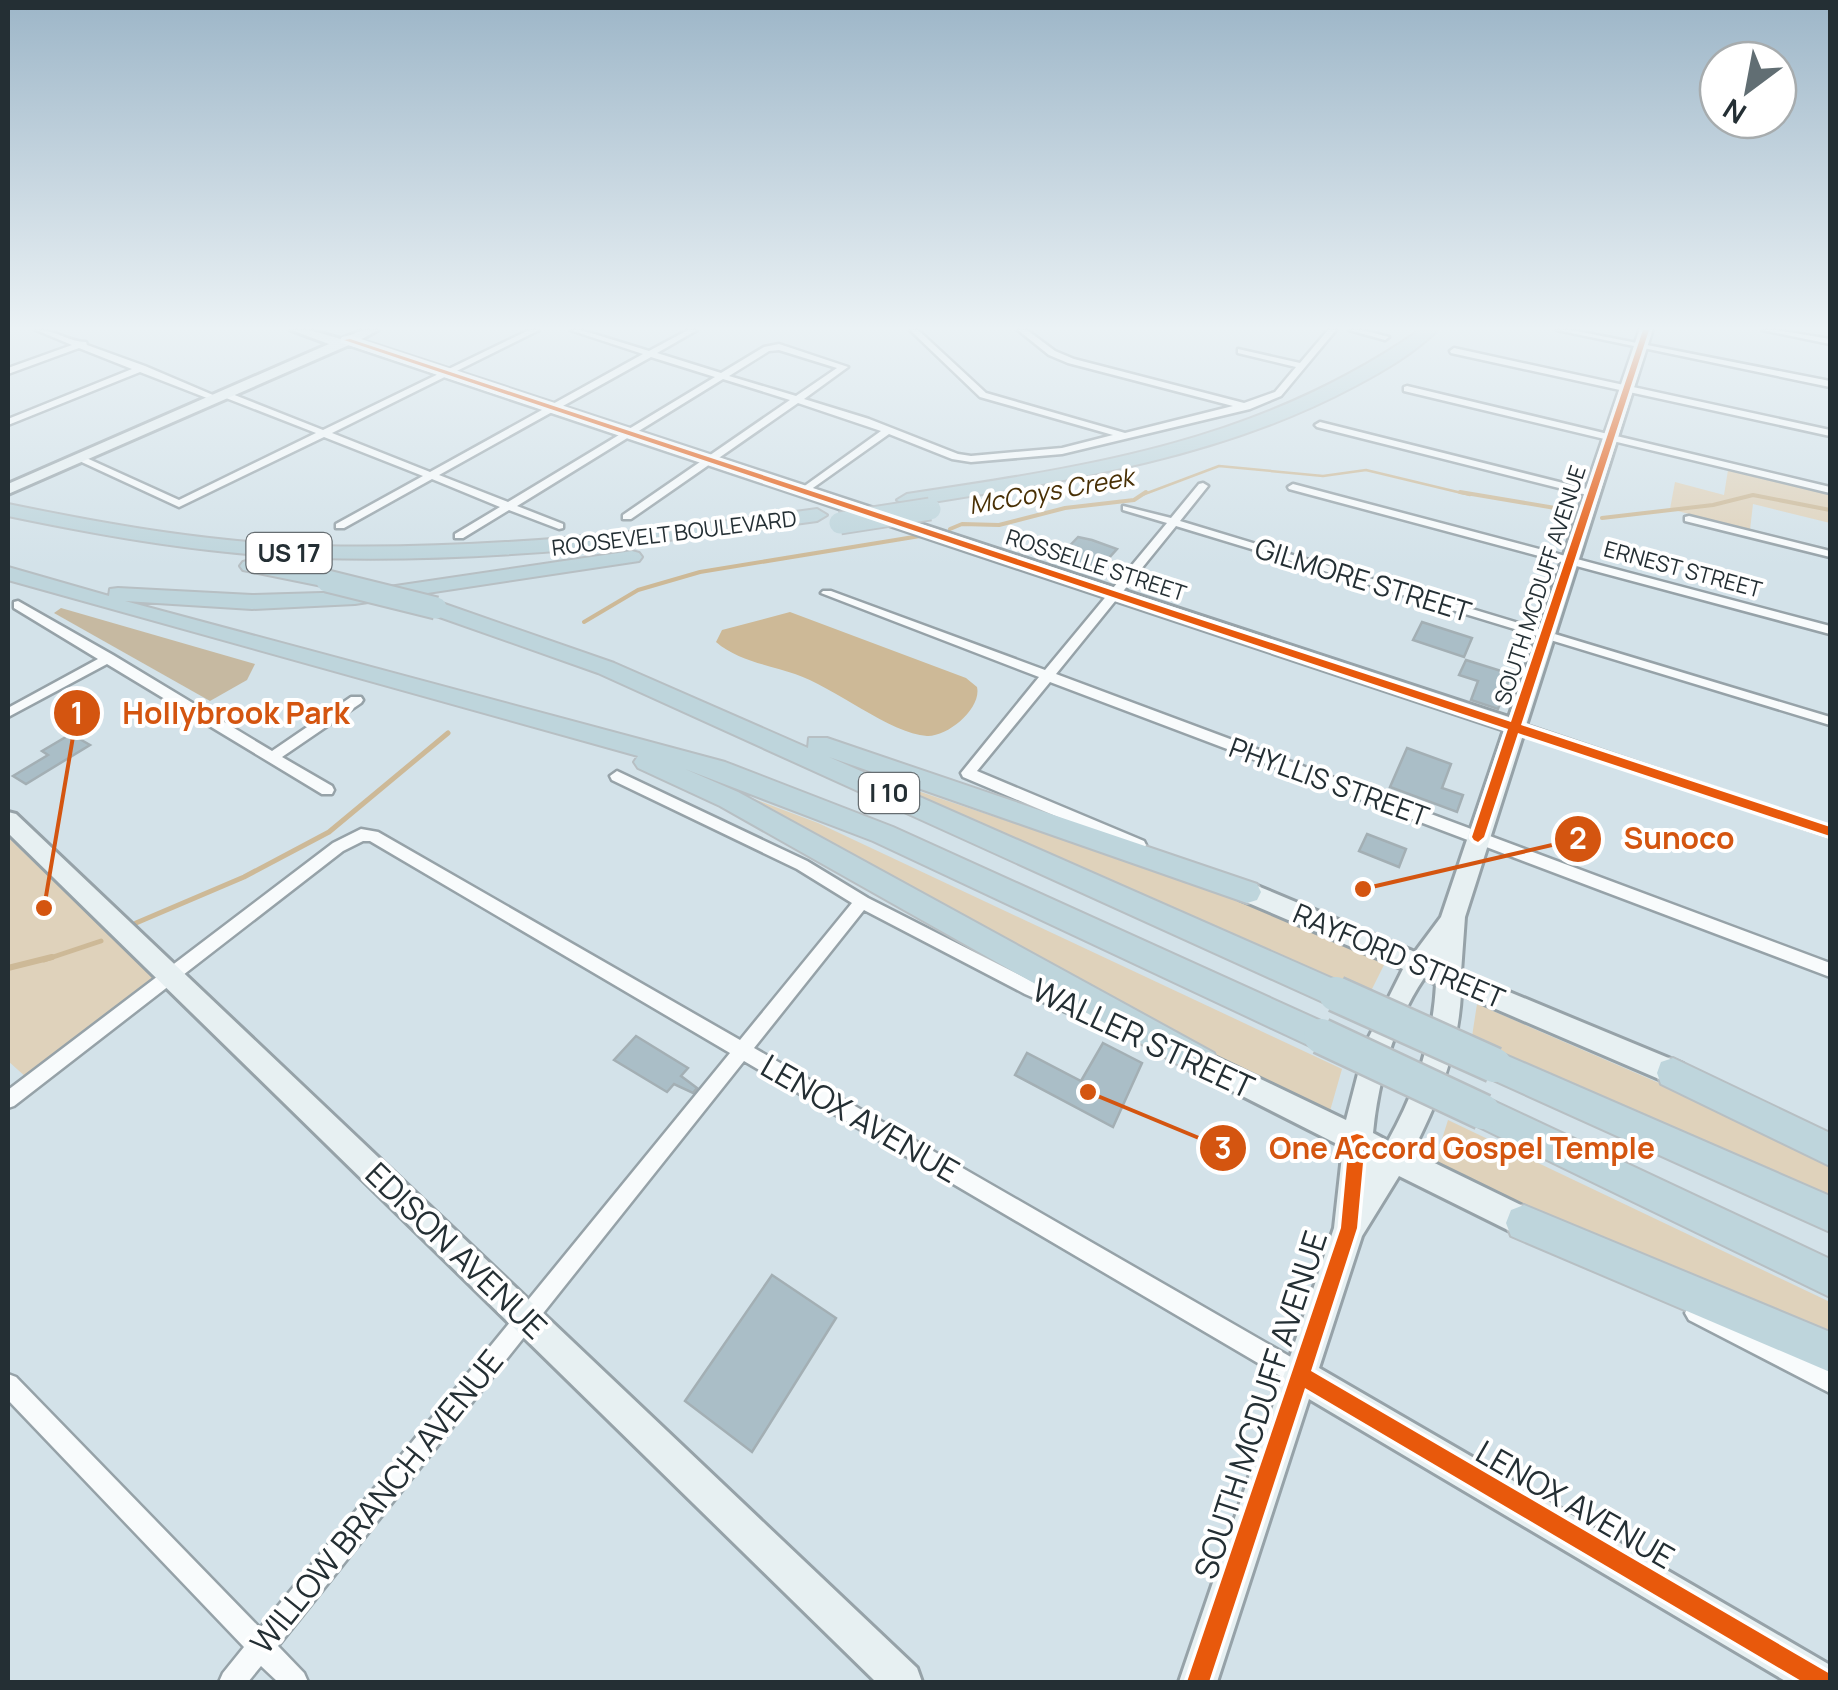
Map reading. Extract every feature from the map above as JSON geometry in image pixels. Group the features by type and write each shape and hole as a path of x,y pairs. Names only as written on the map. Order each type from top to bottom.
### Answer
{"highway":[{"name":"ROOSEVELT BOULEVARD","path":"8,510 116,534 189,544 373,556 573,546 816,515 1088,469 1223,434 1291,409"},
{"name":"ROOSEVELT BOULEVARD","path":"52,586 252,602 355,598 517,576 1101,477 1251,435 1312,409"},
{"name":"I 10","path":"8,510 126,542 327,580 516,633 680,700 1830,1214"},
{"name":"I 10","path":"8,572 671,753 789,794 1321,1036 1830,1278"},
{"path":"680,700 746,716 1247,892"},
{"path":"490,705 630,754 729,799 1202,1064"},
{"path":"1673,1073 1830,1150"},
{"path":"1524,1223 1830,1352"}],"main road":[{"path":"8,489 190,409"},
{"name":"ROSSELLE STREET","path":"552,409 1514,726"},
{"name":"SOUTH MCDUFF AVENUE","path":"1349,1228 1394,1159 1435,1069 1451,978 1452,922 1619,409"},
{"name":"EDISON AVENUE","path":"8,820 903,1682"},
{"name":"RAYFORD STREET","path":"1247,892 1673,1073"},
{"name":"SOUTH MCDUFF AVENUE","path":"1198,1682 1349,1228 1357,1141 1379,1043 1418,964 1452,922"},
{"name":"WALLER STREET","path":"1202,1064 1524,1223"},
{"name":"LENOX AVENUE","path":"1300,1376 1822,1682"}],"street":[{"path":"8,422 41,409"},
{"path":"256,409 559,526"},
{"path":"78,458 180,504 376,409"},
{"path":"340,526 552,409"},
{"path":"459,536 668,409"},
{"path":"627,517 785,409"},
{"path":"823,409 965,459 1043,454 1239,409"},
{"path":"1030,409 1125,436"},
{"path":"1492,409 1830,490"},
{"path":"1721,409 1830,433"},
{"path":"1320,425 1591,493"},
{"path":"803,492 887,431"},
{"path":"1047,676 1203,486"},
{"name":"ERNEST STREET","path":"1293,487 1830,630"},
{"name":"GILMORE STREET","path":"1127,508 1830,721"},
{"path":"1689,519 1830,554"},
{"name":"PHYLLIS STREET","path":"826,594 1830,970"},
{"path":"18,605 327,790"},
{"path":"8,713 109,658"},
{"name":"RAYFORD STREET","path":"1047,676 968,773 1247,892"},
{"path":"272,757 356,700"},
{"name":"ROSSELLE STREET","path":"1514,726 1830,832"},
{"name":"WALLER STREET","path":"616,776 802,865 862,902 1041,994 1202,1064"},
{"name":"LENOX AVENUE","path":"168,974 338,847 360,835 384,841 1300,1376"},
{"name":"WILLOW BRANCH AVENUE","path":"232,1682 862,902"},
{"path":"8,1100 168,974"},
{"name":"RAYFORD STREET","path":"1673,1073 1830,1136"},
{"name":"WALLER STREET","path":"1524,1223 1830,1382"},
{"path":"8,1385 295,1682"}],"shaded area":[{"path":"1728,470 1830,495 1830,523 1753,504 1750,530 1670,509 1675,482 1724,495"},
{"path":"61,608 255,664 247,680 210,701 54,613"},
{"path":"790,612 966,678 977,687 974,704 962,720 944,732 927,736 913,733 879,719 810,680 744,658 716,642 722,630"},
{"path":"843,766 1205,887 1385,963 1368,997"},
{"path":"700,779 818,823 1342,1069 1330,1111 1134,1016"},
{"path":"8,837 155,980 27,1078 8,1061"},
{"path":"1477,1004 1689,1096 1830,1165 1830,1202 1471,1043"},
{"path":"1448,1120 1830,1302 1830,1337 1611,1249 1430,1163 1436,1158"}],"building":[{"path":"1078,537 1117,549 1098,570 1059,557"},
{"path":"1422,622 1472,638 1464,657 1413,640"},
{"path":"1466,660 1511,674 1498,709 1471,700 1478,681 1459,675"},
{"path":"71,734 90,745 26,784 13,776 48,755 42,751"},
{"path":"1407,748 1451,764 1442,788 1463,795 1457,812 1390,787"},
{"path":"1367,834 1406,849 1399,867 1359,851"},
{"path":"636,1036 688,1068 681,1076 697,1088 693,1093 674,1084 667,1092 614,1060"},
{"path":"1103,1043 1142,1063 1113,1127 1015,1075 1027,1053 1081,1081"},
{"path":"772,1275 836,1318 752,1452 685,1401"}],"waterway":[{"name":"McCoys Creek","path":"1142,495 1219,466 1323,476 1366,470 1470,495"},
{"name":"McCoys Creek","path":"950,529 962,524 999,525 1065,508 1134,500 1146,492"},
{"name":"McCoys Creek","path":"1460,492 1567,510"},
{"name":"McCoys Creek","path":"1602,518 1713,505 1753,495 1830,510"},
{"name":"McCoys Creek","path":"584,622 638,590 700,572 926,535"},
{"name":"McCoys Creek","path":"136,923 244,877 329,832 448,733"},
{"name":"McCoys Creek","path":"44,960 101,941"},
{"name":"McCoys Creek","path":"8,968 52,957"}],"cycle path":[{"path":"555,409 1830,832"},
{"path":"1478,837 1620,409"},
{"path":"1198,1682 1349,1228 1357,1141"},
{"path":"1300,1375 1823,1682"}],"place":[{"name":"Sunoco","path":"1363,889"},
{"name":"Hollybrook Park","path":"44,908"},
{"name":"One Accord Gospel Temple","path":"1088,1092"}]}
